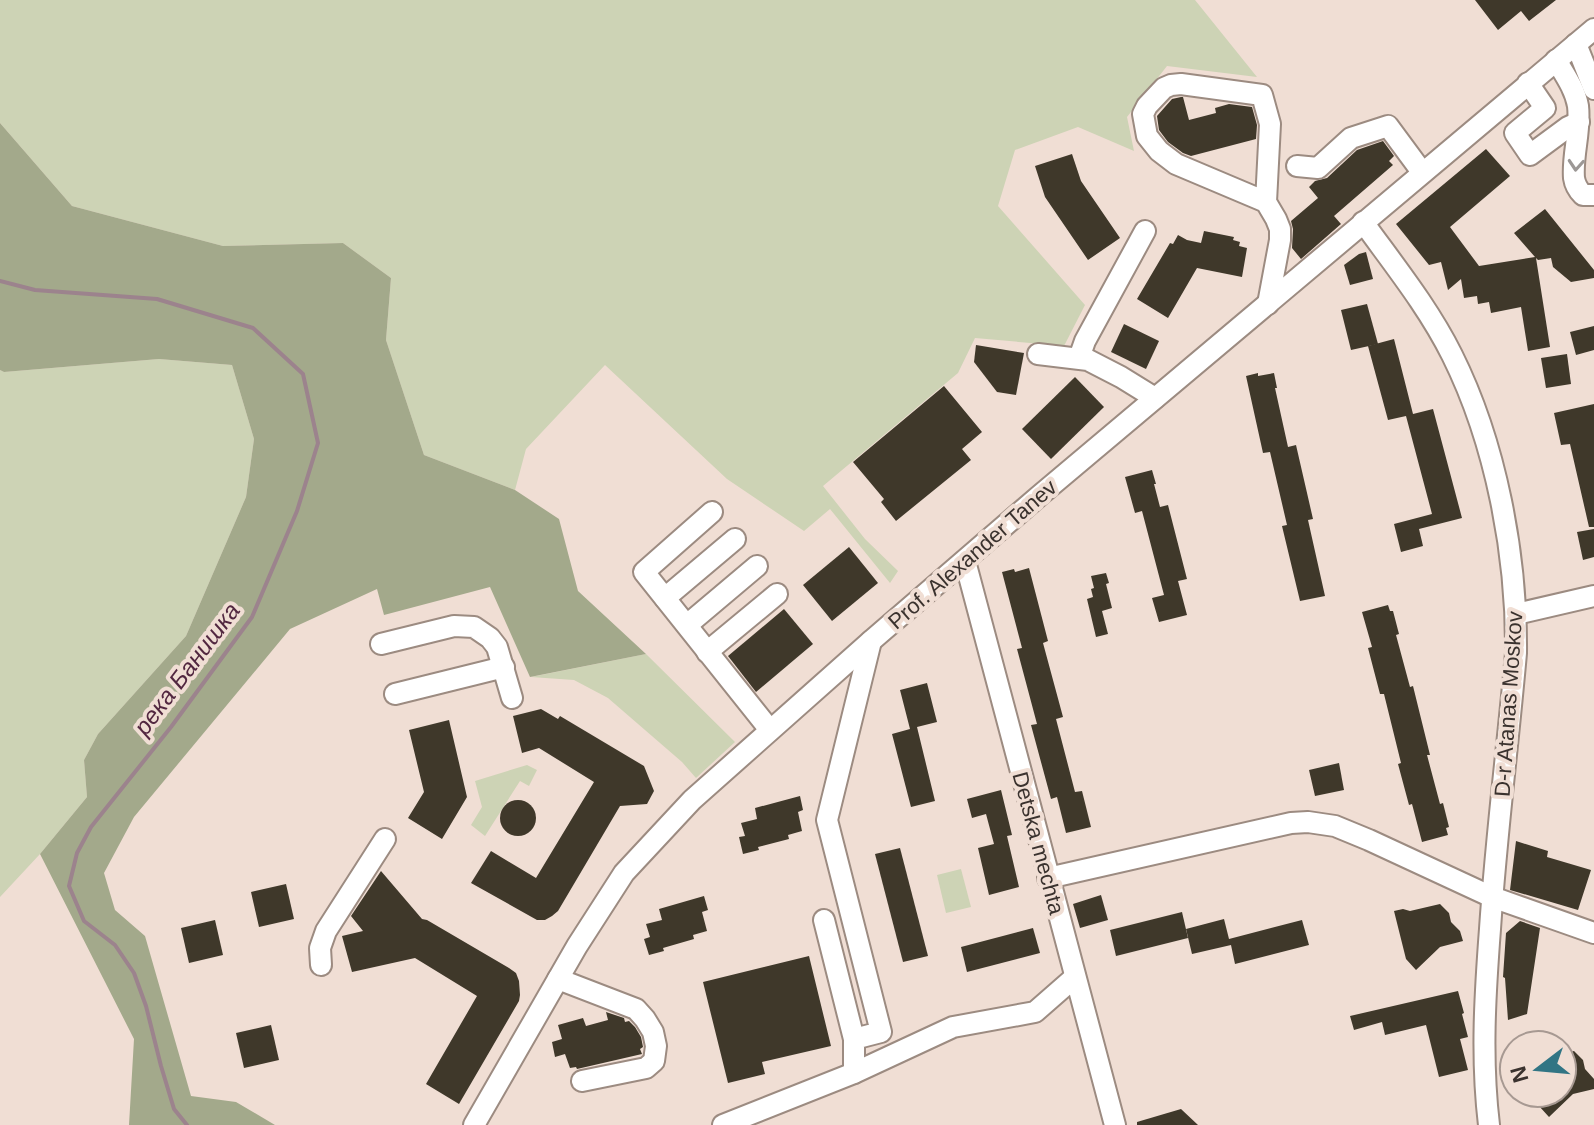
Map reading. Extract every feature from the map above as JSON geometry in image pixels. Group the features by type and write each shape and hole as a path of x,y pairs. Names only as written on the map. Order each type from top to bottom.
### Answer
{"street":[{"name":"Prof. Alexander Tanev","path":"474,1125 558,979 624,873 692,800 871,641 1155,398 1528,83 1587,40"},
{"path":"1587,40 1594,89"},
{"path":"1556,60 1573,88 1577,104 1579,122 1574,178 1583,195 1594,195"},
{"path":"1528,83 1545,108 1515,133 1530,155 1579,122"},
{"path":"1266,202 1176,164 1159,151 1147,136 1143,114 1164,88 1181,84 1262,95 1270,124 1266,202 1280,229 1268,304"},
{"path":"1297,166 1318,168 1351,138 1388,126 1422,172"},
{"name":"D-r Atanas Moskov","path":"1363,222 1432,319 1452,355 1472,400 1504,515 1516,614 1516,653 1492,897 1484,1027 1489,1125"},
{"path":"1079,358 1085,341 1145,231"},
{"path":"1038,354 1088,360 1155,398"},
{"path":"712,512 644,572 770,730"},
{"path":"665,598 735,539"},
{"name":"Detska mechta","path":"965,561 1115,1125"},
{"path":"687,625 757,566"},
{"path":"707,652 777,594"},
{"path":"1516,614 1594,596"},
{"path":"381,644 454,626 474,627 497,647 512,698"},
{"path":"854,1039 881,1032 827,820 871,641"},
{"path":"395,694 504,667"},
{"path":"1048,878 1291,823 1308,822 1335,826 1492,897 1594,933"},
{"path":"321,965 320,948 326,931 385,839"},
{"path":"824,920 854,1039 854,1073"},
{"path":"723,1125 854,1073 953,1027 1035,1012 1075,977"},
{"path":"558,979 631,1006 645,1019 655,1039 655,1055 650,1066 582,1081"}],"green space":[{"path":"0,0 1195,0 1257,77 1167,66 1127,117 1134,151 1078,127 1015,150 998,206 1085,305 1064,346 975,338 958,373 823,486 865,539 898,571 890,583 830,509 804,531 727,479 605,365 526,449 515,490 424,455 386,340 391,278 343,243 223,246 72,206 0,123"},
{"path":"0,123 72,206 223,246 343,243 391,278 386,340 424,455 515,490 559,519 578,591 646,654 530,677 490,587 384,615 377,589 290,629 134,817 104,873 115,910 145,936 191,1096 236,1102 275,1125 129,1125 134,1039 40,854 87,797 84,760 98,734 186,636 246,497 254,439 232,365 159,359 0,370"},
{"path":"159,359 232,365 254,439 246,497 186,636 98,734 84,760 87,797 0,897 0,370"},
{"path":"646,654 735,742 696,778 682,762 608,698 574,680 531,677"},
{"path":"527,765 537,770 529,786 520,781 485,836 471,825 482,807 475,781"},
{"path":"961,869 971,907 946,913 937,875"}],"building":[{"path":"1475,0 1556,0 1529,21 1521,11 1498,30"},
{"path":"1183,97 1189,120 1216,113 1215,108 1229,104 1252,107 1257,125 1256,139 1191,156 1183,153 1168,142 1159,130 1157,116 1172,99"},
{"path":"1383,141 1394,156 1389,161 1393,165 1334,216 1341,224 1301,259 1292,248 1291,221 1318,198 1309,187 1315,181 1327,178 1357,150"},
{"path":"1486,149 1510,176 1450,227 1479,266 1535,257 1514,233 1545,209 1594,270 1594,278 1571,282 1553,267 1551,258 1536,258 1550,347 1528,351 1521,307 1491,313 1489,302 1478,304 1477,296 1464,298 1461,279 1448,290 1441,262 1429,265 1396,224"},
{"path":"1072,154 1081,181 1120,238 1088,260 1045,197 1035,166"},
{"path":"1204,231 1234,237 1233,240 1240,242 1239,246 1247,248 1242,277 1197,268 1168,318 1137,299 1170,243 1173,244 1178,235 1201,243"},
{"path":"1366,252 1373,279 1350,285 1344,265"},
{"path":"1367,304 1378,344 1351,350 1341,310"},
{"path":"1124,324 1159,341 1146,369 1111,352"},
{"path":"1594,326 1594,350 1576,355 1570,332"},
{"path":"1394,339 1413,414 1433,409 1462,518 1419,529 1423,546 1401,552 1394,524 1432,514 1406,416 1388,420 1368,346"},
{"path":"976,345 1024,353 1016,395 997,392 974,362"},
{"path":"1567,354 1571,384 1546,388 1541,358"},
{"path":"1258,373 1258,376 1274,373 1288,447 1296,445 1313,519 1308,520 1325,596 1300,601 1282,526 1287,525 1270,452 1263,453 1246,376"},
{"path":"1075,377 1104,407 1051,459 1022,429"},
{"path":"944,386 982,432 962,449 971,460 896,521 881,502 884,499 853,462"},
{"path":"1594,404 1594,527 1589,527 1570,444 1561,445 1554,413"},
{"path":"1152,470 1160,507 1168,505 1187,579 1178,581 1187,615 1159,622 1152,598 1164,595 1142,511 1135,513 1125,477"},
{"path":"1594,529 1594,557 1583,560 1577,532"},
{"path":"849,547 878,583 832,621 803,585"},
{"path":"1029,568 1048,641 1043,643 1063,717 1056,719 1075,792 1082,791 1091,827 1066,833 1057,797 1051,799 1031,725 1037,724 1017,649 1022,648 1002,572"},
{"path":"1106,573 1112,608 1102,611 1108,634 1096,637 1087,599 1093,597 1091,576"},
{"path":"1388,605 1393,611 1399,634 1396,635 1410,687 1413,686 1430,755 1427,755 1449,827 1446,828 1448,835 1422,842 1398,764 1401,763 1384,694 1380,694 1368,648 1372,647 1362,612"},
{"path":"784,609 813,644 756,692 728,656"},
{"path":"927,683 937,722 917,727 935,801 911,807 892,734 910,729 900,690"},
{"path":"541,709 558,719 560,716 644,766 654,791 647,804 620,806 558,911 545,920 537,920 471,883 491,851 536,878 594,782 539,748 522,753 513,716"},
{"path":"449,720 467,797 442,839 408,818 424,792 409,730"},
{"path":"1339,763 1344,790 1315,796 1309,770"},
{"path":"1001,790 1012,835 1007,836 1019,887 989,895 978,848 994,844 986,814 972,818 967,799"},
{"path":"800,796 803,810 798,812 802,831 788,835 789,839 743,854 739,837 745,836 741,823 757,819 755,808"},
{"path":"518,800 531,805 536,818 531,831 518,836 505,831 500,818 505,805"},
{"path":"1516,841 1548,851 1547,857 1591,870 1578,910 1510,890"},
{"path":"900,848 928,956 903,962 875,854"},
{"path":"381,871 422,919 509,968 516,973 519,981 519,1001 459,1104 426,1084 477,996 415,958 352,972 342,936 363,931 351,916"},
{"path":"286,884 294,919 259,927 251,892"},
{"path":"1101,895 1108,920 1080,928 1073,904"},
{"path":"704,896 708,910 702,912 707,931 693,935 694,939 649,955 644,939 650,937 646,924 662,920 659,909"},
{"path":"1440,904 1449,913 1463,941 1440,947 1416,970 1406,959 1394,911 1410,911"},
{"path":"1182,912 1188,938 1116,956 1110,930"},
{"path":"1224,919 1229,939 1302,920 1309,945 1235,964 1231,945 1192,954 1186,929"},
{"path":"215,920 223,955 189,963 181,928"},
{"path":"1520,921 1540,928 1527,1014 1508,1020 1503,977 1506,933"},
{"path":"1033,928 1040,953 967,972 961,947"},
{"path":"809,956 831,1046 762,1062 765,1074 728,1083 703,982"},
{"path":"1458,991 1468,1037 1460,1039 1468,1070 1439,1077 1426,1025 1385,1035 1382,1022 1354,1030 1350,1016"},
{"path":"606,1012 624,1018 625,1022 629,1021 635,1027 641,1037 642,1054 577,1069 570,1068 565,1054 555,1057 552,1042 562,1039 558,1025 583,1018 586,1026 608,1020"},
{"path":"271,1025 279,1060 244,1068 236,1033"},
{"path":"1578,1055 1594,1079 1594,1089 1578,1093"},
{"path":"1181,1109 1198,1125 1137,1125 1137,1122"},
{"path":"1542,1109 1557,1109 1549,1117"}],"waterway":[{"name":"река Банишка","path":"0,281 35,290 157,299 253,328 303,374 318,443 297,511 252,617 171,727 91,827 77,853 69,886 84,921 115,945 134,973 174,1109 187,1125"}]}
